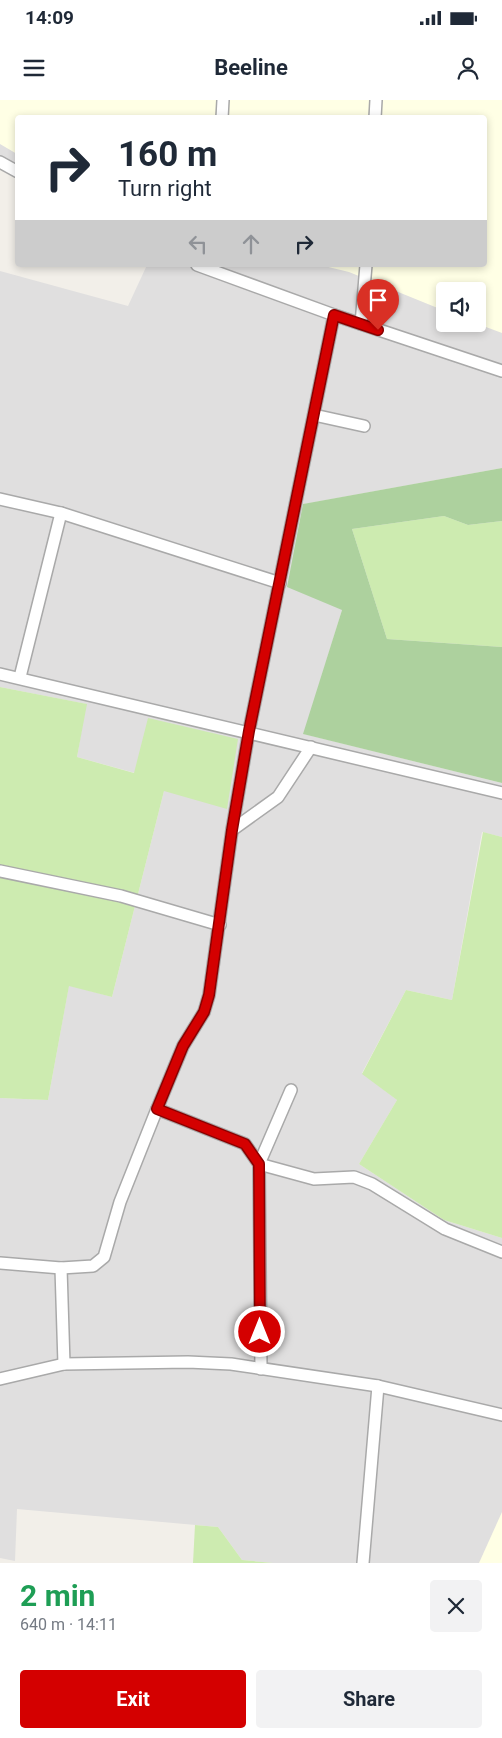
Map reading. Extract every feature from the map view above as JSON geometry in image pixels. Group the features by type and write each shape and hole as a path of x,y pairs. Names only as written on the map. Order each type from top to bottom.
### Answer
{"street":[{"path":"222,115 224,100"},
{"path":"375,115 376,100"},
{"path":"0,162 15,170"},
{"path":"202,267 334,315 502,371"},
{"path":"361,324 366,267"},
{"path":"0,1263 61,1268 93,1266 104,1257 120,1202 157,1109 183,1046 204,1012 209,995 232,830 249,731 334,315"},
{"path":"314,415 364,426"},
{"path":"0,499 61,514 280,583"},
{"path":"20,678 61,514"},
{"path":"0,674 249,731 502,793"},
{"path":"232,830 278,797 311,747"},
{"path":"0,871 121,896 220,925"},
{"path":"260,1369 259,1164 291,1090"},
{"path":"157,1109 245,1144 259,1164 314,1178 354,1177 372,1184 445,1229 502,1252"},
{"path":"61,1268 64,1364"},
{"path":"0,1379 64,1364 188,1362 260,1369 378,1386 502,1415"},
{"path":"363,1563 378,1386"}],"shaded area":[{"path":"0,100 502,100 502,468 304,504 342,610 304,734 502,783 502,837 482,832 452,1000 406,990 362,1073 397,1100 359,1164 444,1220 502,1238 502,1563 273,1563 242,1560 218,1527 17,1509 15,1561 0,1558 0,1098 48,1100 69,985 112,997 164,791 135,773 77,757 86,704 0,687 0,271 128,306 146,267 487,267 487,115 15,115 15,174 0,165"},
{"path":"0,100 502,100 502,333 486,327 486,282 436,282 436,307 349,272 328,267 487,267 487,115 15,115 15,153 0,144"},
{"path":"502,1512 502,1563 479,1563"}],"green space":[{"path":"502,468 502,521 468,525 444,516 352,529 387,639 502,647 502,783 303,734 342,610 287,587 303,504"},
{"path":"444,516 468,525 502,521 502,647 387,639 352,529"},
{"path":"0,687 87,704 77,757 134,773 148,718 238,739 227,809 164,791 112,997 69,986 48,1100 0,1098"},
{"path":"483,832 502,837 502,1238 444,1220 359,1164 397,1100 362,1074 406,990 452,1000"},
{"path":"195,1525 218,1527 242,1560 273,1563 193,1563"}],"route":[{"path":"260,1332 259,1164 245,1144 157,1109 183,1046 204,1012 209,995 232,830 249,731 334,315 378,330"}]}
